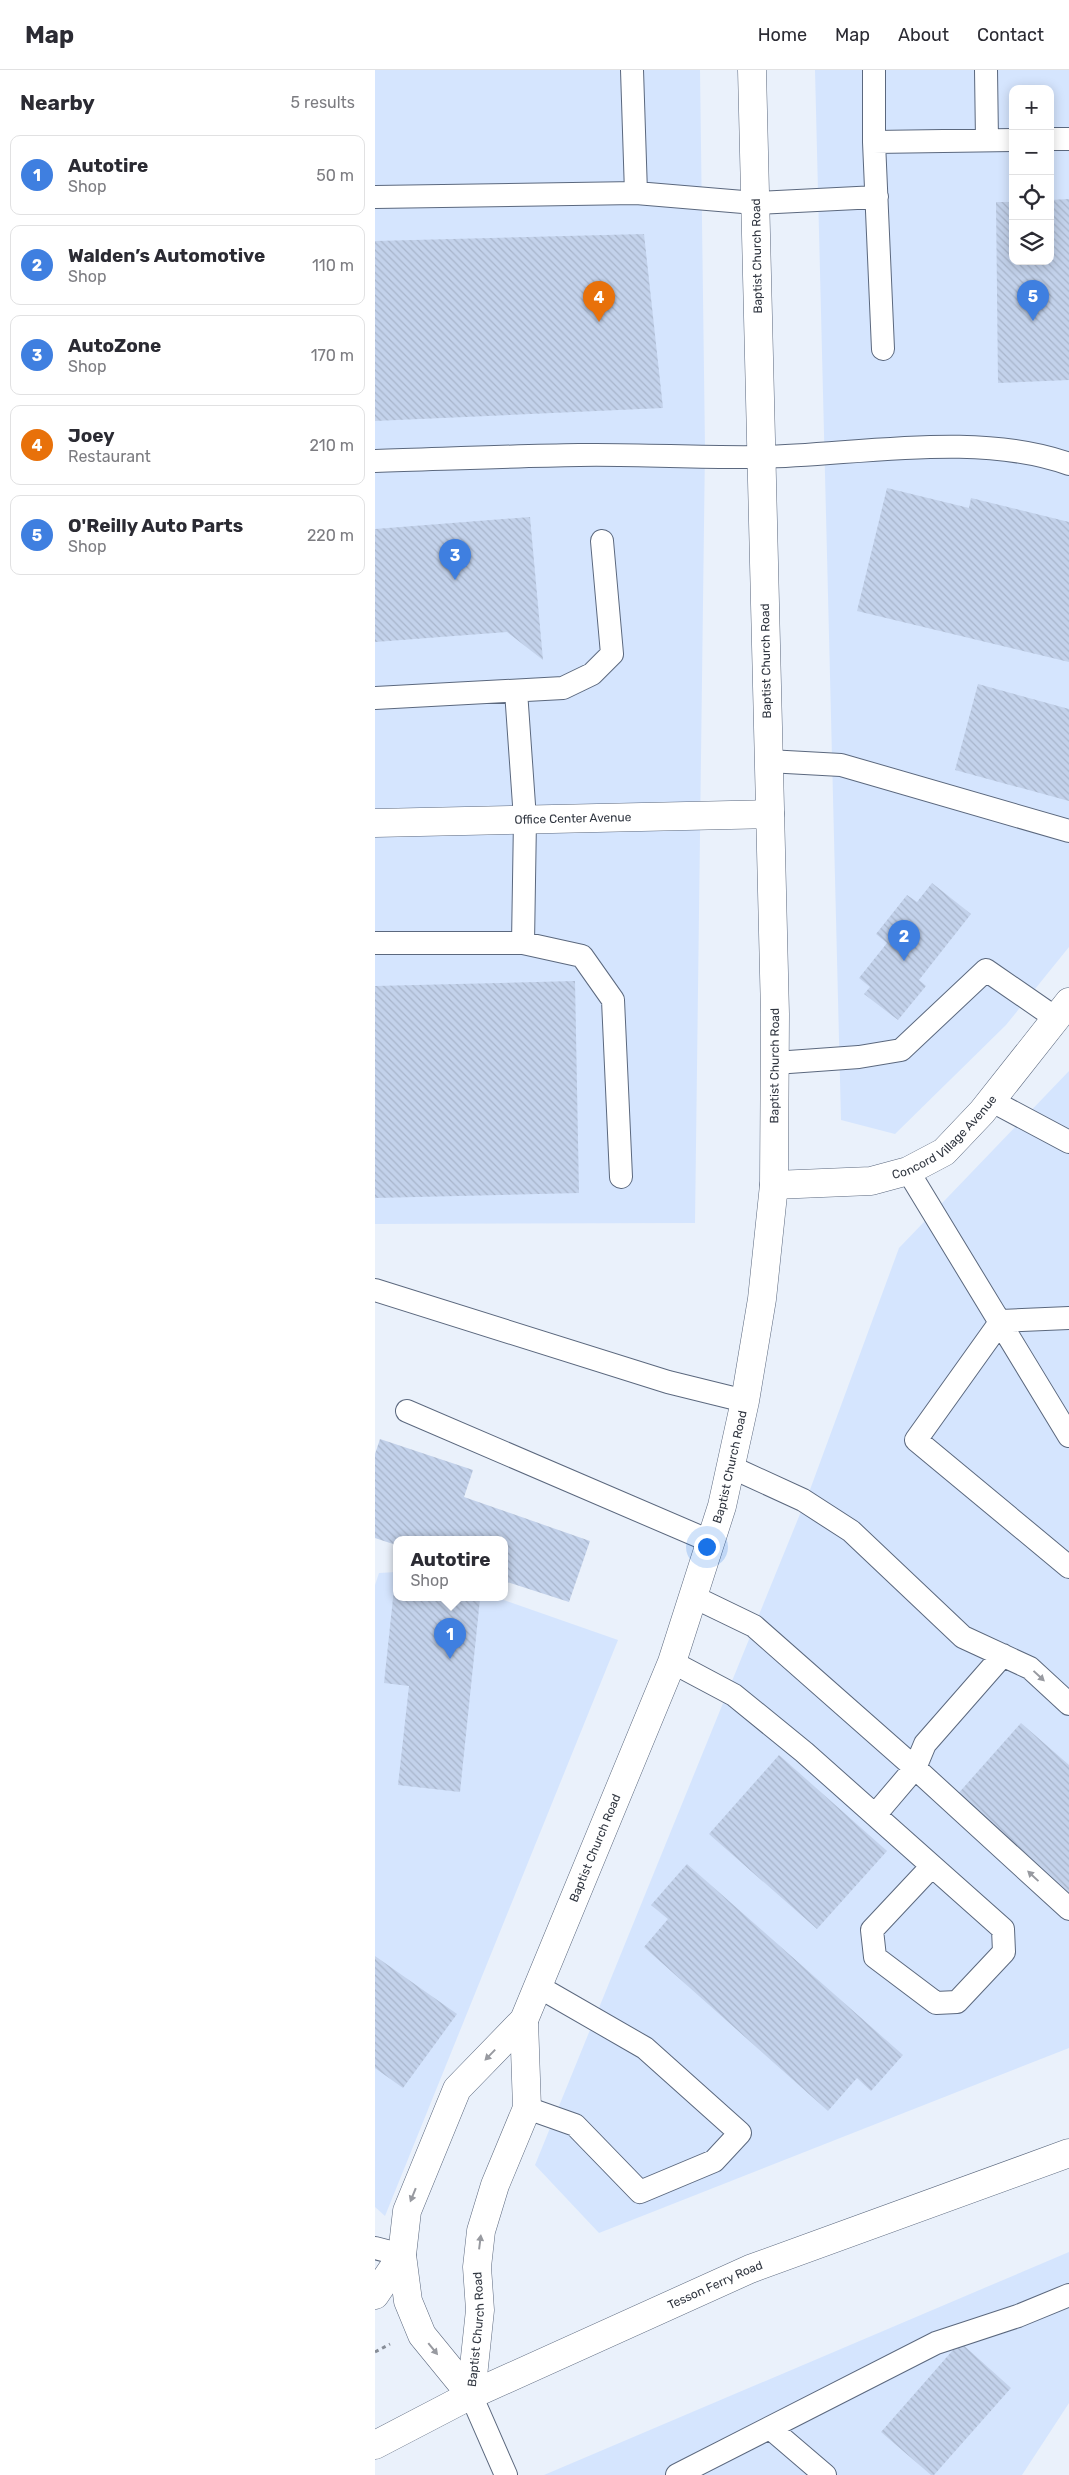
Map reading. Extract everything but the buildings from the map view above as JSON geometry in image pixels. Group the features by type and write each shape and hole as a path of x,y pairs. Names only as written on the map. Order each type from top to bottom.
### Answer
{"street":[{"name":"Baptist Church Road","path":"471,2395 422,2335 408,2301 402,2254 407,2210 457,2089 524,2020 672,1662 712,1542 731,1467 745,1401 762,1299 774,1185 775,1063 752,70"},
{"name":"Office Center Avenue","path":"375,823 770,814"},
{"name":"Concord Village Avenue","path":"774,1185 871,1181 908,1171 944,1152 991,1101 1063,1011"},
{"name":"Baptist Church Road","path":"471,2395 480,2310 477,2267 481,2231 495,2185 527,2108 524,2020"},
{"name":"Tesson Ferry Road","path":"375,2445 471,2395 750,2269 1069,2153"},
{"path":"375,2295 402,2254"}],"lane":[{"path":"631,70 636,193"},
{"path":"874,70 874,142 883,348"},
{"path":"986,70 987,140"},
{"path":"1054,139 1069,139"},
{"path":"874,142 1009,140"},
{"path":"375,197 636,193 755,203 877,197"},
{"path":"375,461 580,455 761,457 951,447 1005,450 1053,458 1069,464"},
{"path":"375,698 563,688 592,674 611,654 602,541"},
{"path":"516,690 525,819 523,943"},
{"path":"768,761 841,765 1069,831"},
{"path":"375,943 523,943 582,956 613,1000 621,1177"},
{"path":"775,1063 859,1057 901,1050 987,970 1063,1011"},
{"path":"991,1101 1069,1142"},
{"path":"908,1171 1001,1321 1069,1436"},
{"path":"375,1290 668,1382 745,1401"},
{"path":"1001,1321 1069,1318"},
{"path":"1001,1321 917,1440 1069,1567"},
{"path":"407,1411 712,1542"},
{"path":"731,1467 803,1500 851,1531 963,1637 1030,1668 1069,1704"},
{"path":"694,1597 754,1626 915,1768 1069,1909"},
{"path":"875,1815 915,1768 925,1744 1003,1655"},
{"path":"672,1662 734,1695 804,1752 1003,1928 1004,1952 957,2002 936,2003 875,1957 872,1930 932,1866"},
{"path":"527,2108 575,2125 640,2192 713,2161 740,2133 645,2048 539,1987"},
{"path":"375,2248 402,2254"},
{"path":"677,2475 936,2343 1018,2316 1069,2295"},
{"path":"471,2395 506,2475"},
{"path":"770,2428 825,2475"}],"path":[{"path":"375,2352 397,2340"}],"shaded area":[{"path":"375,70 700,70 705,448 695,1223 375,1224"},
{"path":"815,70 1069,70 1069,947 1006,1025 895,1134 841,1120"},
{"path":"1069,1071 1069,2048 599,2233 535,2165 811,1487 899,1248"},
{"path":"393,1572 393,1601 507,1601 618,1640 385,2216 375,2207 375,1585 379,1573"},
{"path":"1069,2252 1069,2403 1022,2475 544,2475"}],"place":[{"name":"O'Reilly Auto Parts","path":"1033,321"},
{"name":"Joey","path":"599,322"},
{"name":"AutoZone","path":"455,580"},
{"name":"Walden’s Automotive","path":"904,961"},
{"name":"Autotire","path":"450,1659"}]}
